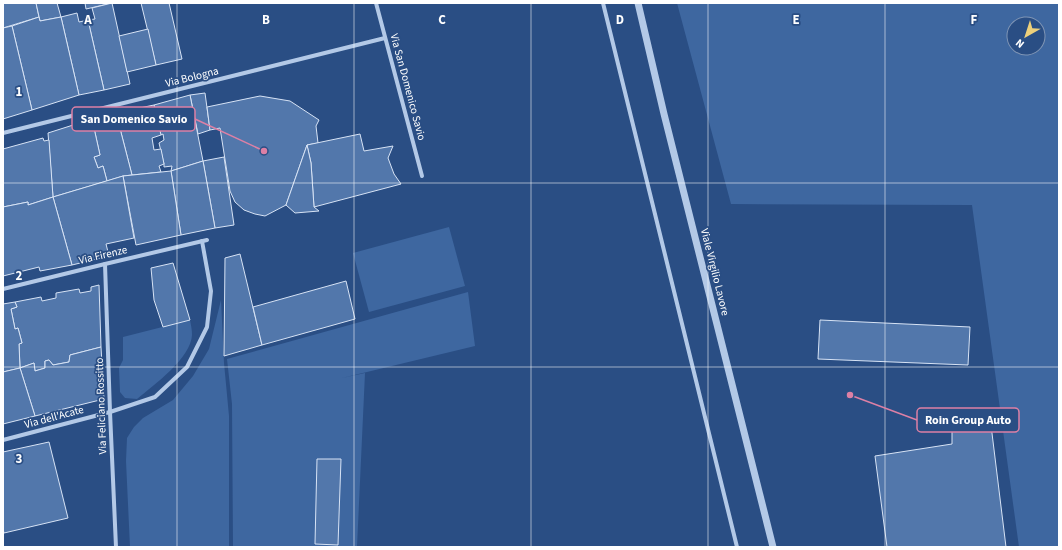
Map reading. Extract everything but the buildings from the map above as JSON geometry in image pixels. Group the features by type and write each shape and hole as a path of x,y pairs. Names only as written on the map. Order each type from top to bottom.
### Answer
{"street":[{"name":"Via San Domenico Savio","path":"376,3 422,176"},
{"path":"603,3 737,547"},
{"name":"Viale Virgilio Lavore","path":"638,3 668,129 773,547"},
{"name":"Via Bologna","path":"3,133 385,38"},
{"name":"Via Firenze","path":"3,289 208,240"},
{"name":"Via dell'Acate","path":"3,440 110,412 155,397 188,367 207,327 211,291 202,241"},
{"name":"Via Feliciano Rossitto","path":"105,264 116,547"}],"shaded area":[{"path":"677,3 1059,3 1059,547 1019,547 972,205 731,204"},
{"path":"449,227 465,286 369,312 353,253"},
{"path":"468,292 475,346 342,378 365,373 357,547 233,547 232,404 227,359"},
{"path":"221,300 224,363 229,416 229,547 130,547 126,461 127,438 134,427 143,418 173,400 193,376 209,349"},
{"path":"190,320 192,335 190,344 179,362 162,379 137,399 125,398 120,392 119,368 123,360 123,337"}],"place":[{"name":"San Domenico Savio","path":"264,151"},
{"name":"Roin Group Auto","path":"850,395"}]}
